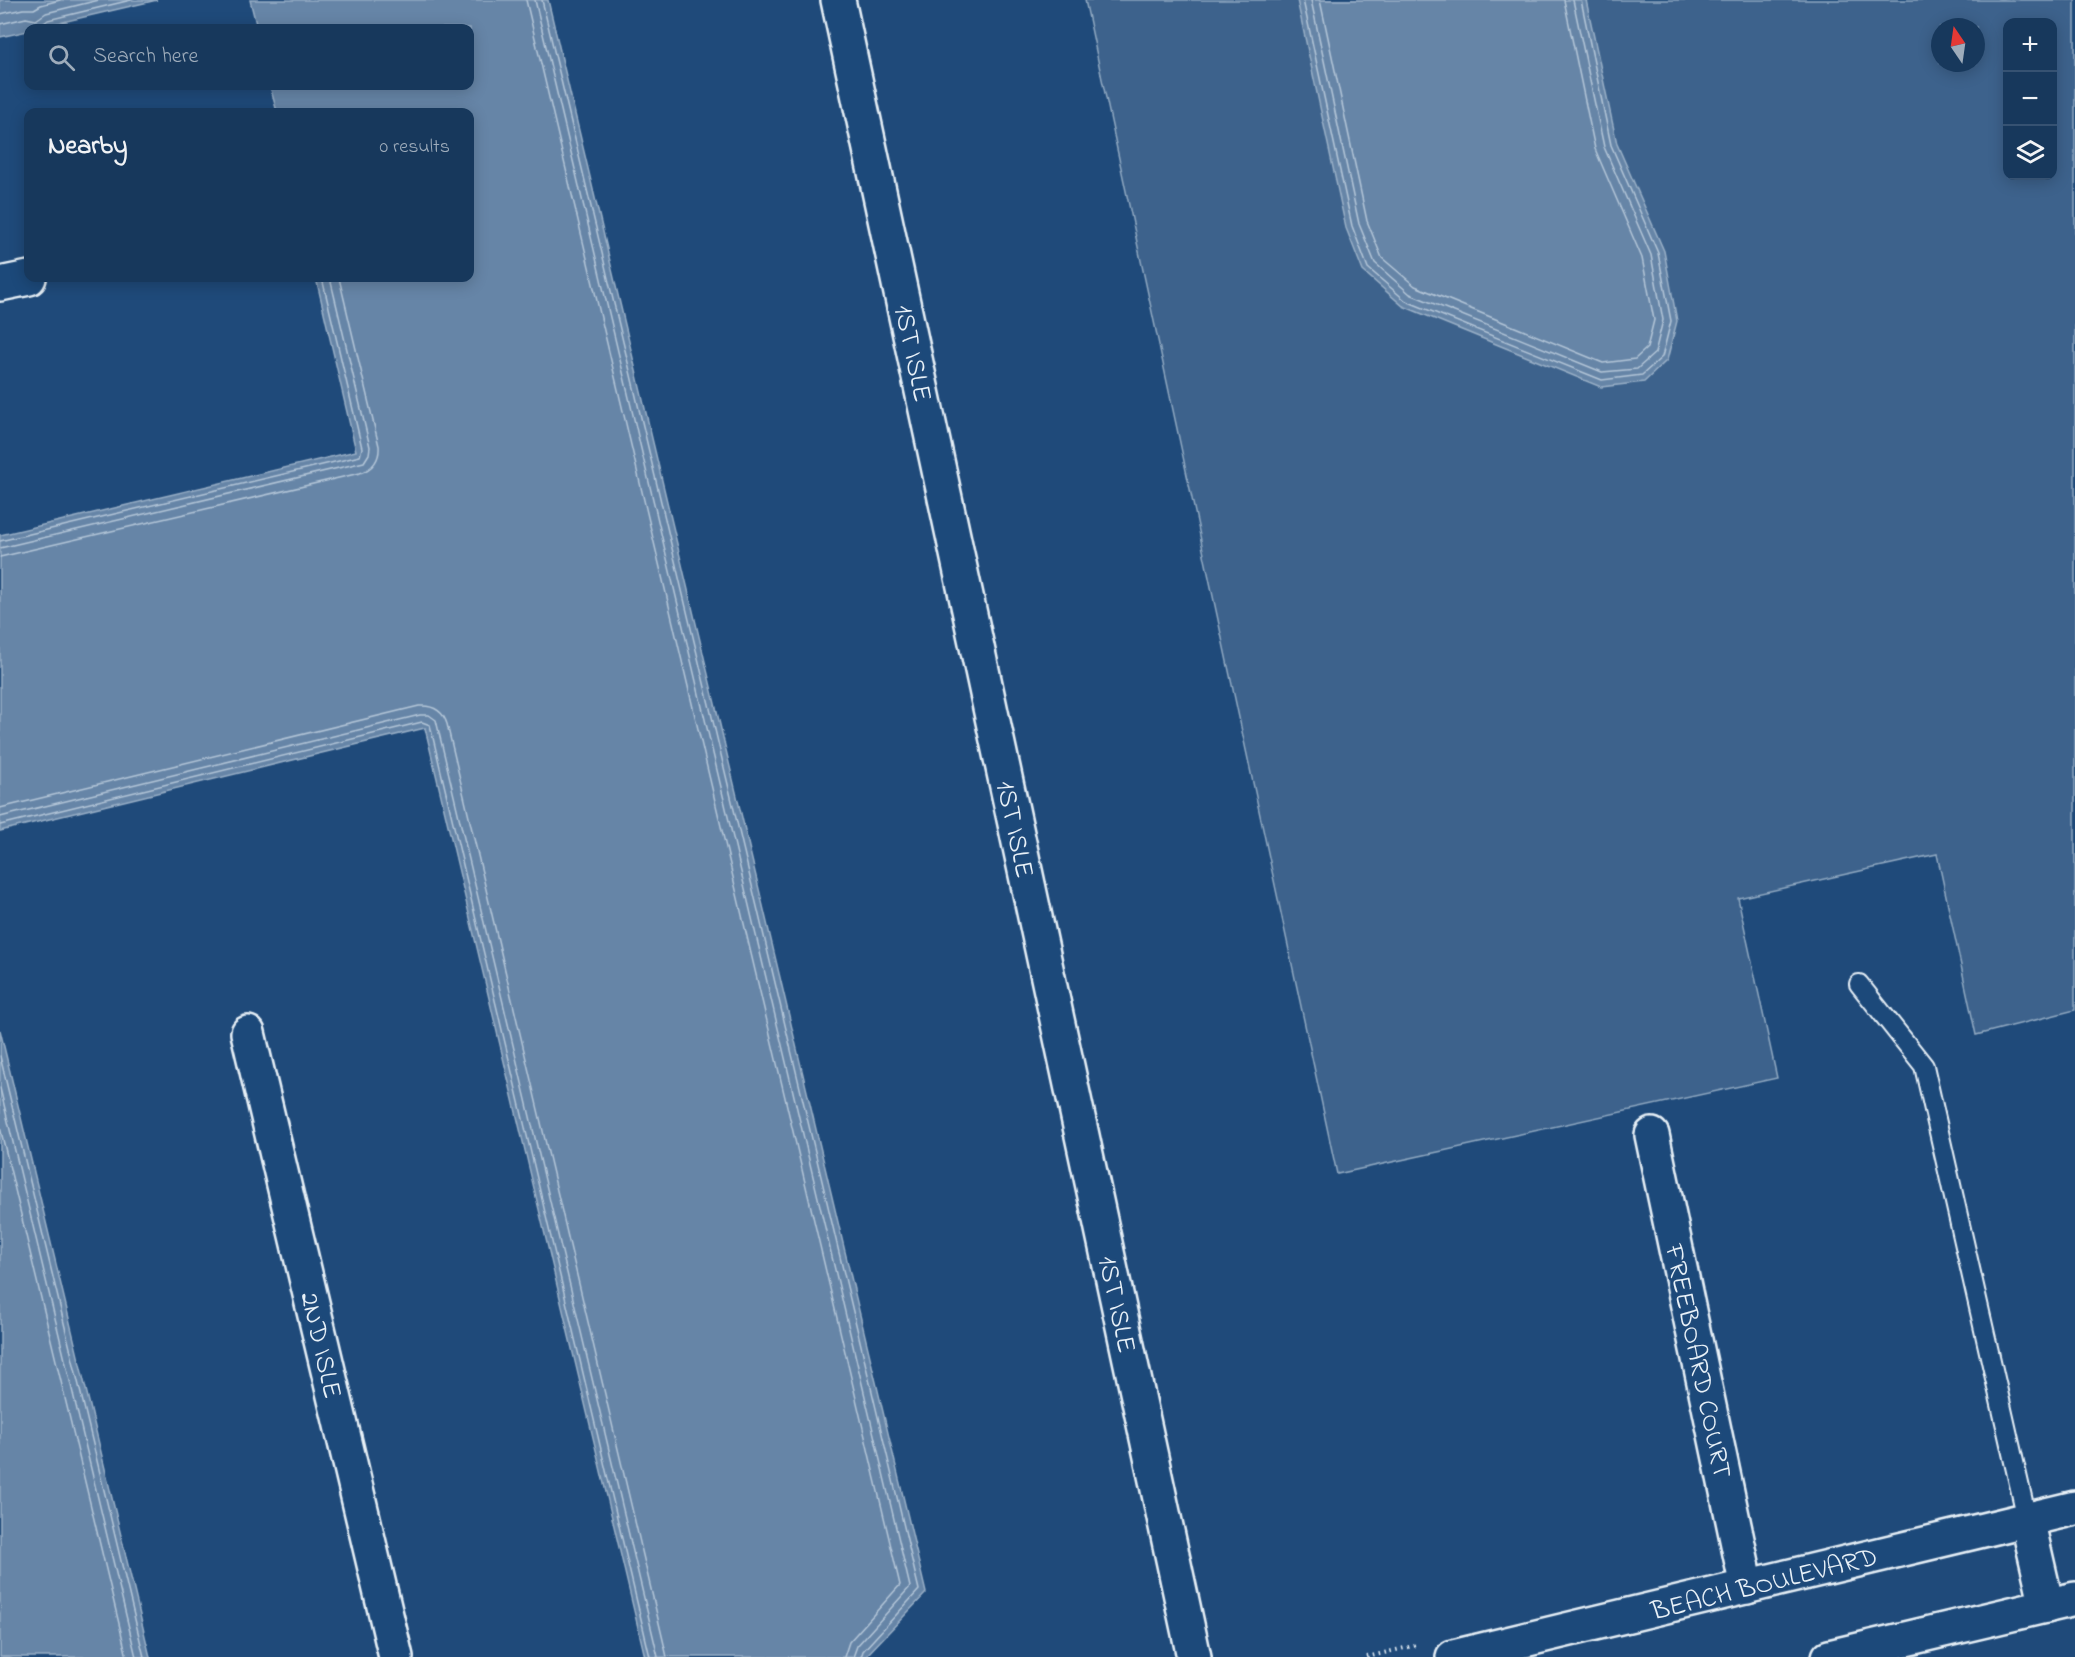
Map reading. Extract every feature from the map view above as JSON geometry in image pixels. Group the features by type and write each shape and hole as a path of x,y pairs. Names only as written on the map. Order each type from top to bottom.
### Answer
{"street":[{"name":"1ST ISLE","path":"838,0 1194,1657"},
{"path":"0,284 24,279"},
{"name":"2ND ISLE","path":"248,1033 396,1657"},
{"name":"FREEBOARD COURT","path":"1653,1135 1747,1587"},
{"name":"BEACH BOULEVARD","path":"1453,1657 2075,1508"},
{"path":"1829,1657 2061,1602 2027,1519"}],"lane":[{"path":"1859,984 1924,1066 2027,1519"}],"shaded area":[{"path":"1085,0 2075,0 2075,1010 1976,1035 1937,854 1738,898 1777,1078 1337,1174"}],"water":[{"path":"0,0 157,0 54,24 24,24 24,32 0,37"},
{"path":"250,0 548,0 926,1593 865,1657 645,1657 425,728 0,831 0,535 356,451 317,282 474,282 474,108 276,108 271,90 474,90 474,24 256,24"},
{"path":"1297,0 1586,0 1617,144 1664,251 1677,321 1667,360 1644,382 1601,387 1403,306 1363,271 1346,228"},
{"path":"0,1030 150,1657 0,1657"}]}
